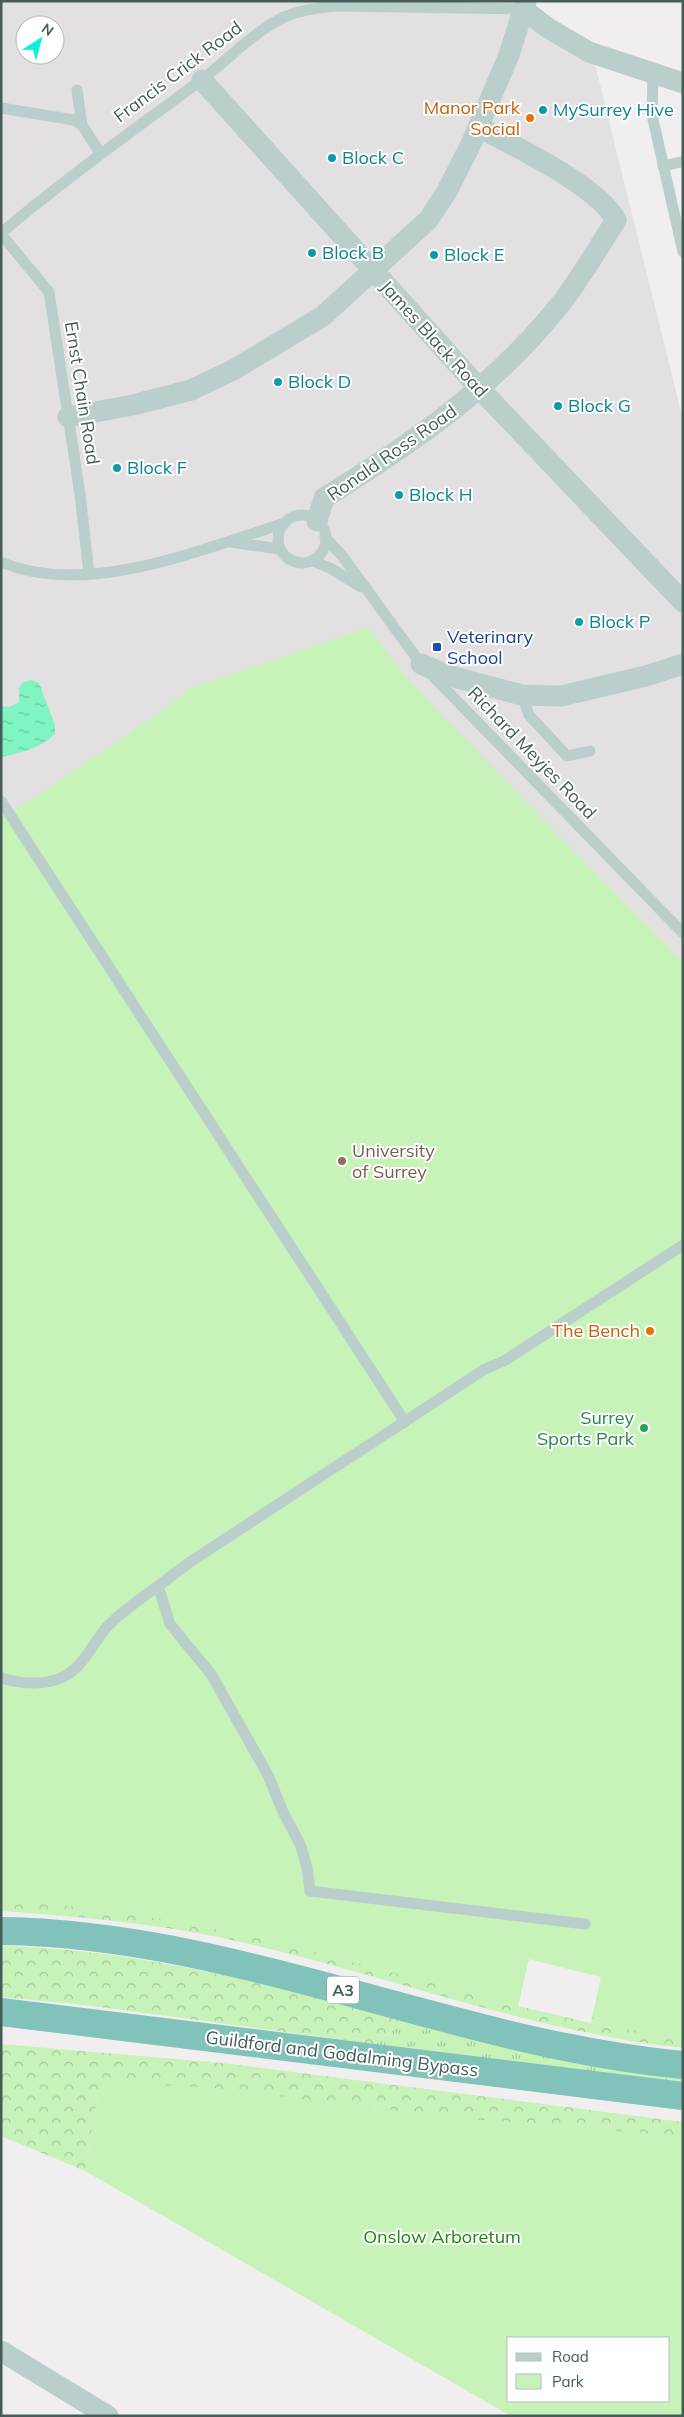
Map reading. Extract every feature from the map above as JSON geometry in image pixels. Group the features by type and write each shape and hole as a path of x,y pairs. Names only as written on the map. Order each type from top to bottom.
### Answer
{"highway":[{"name":"A3","path":"1,1931 102,1938 176,1950 276,1972 550,2044 651,2062 683,2065"},
{"name":"Guildford and Godalming Bypass","path":"1,2012 578,2085 683,2096"}],"street":[{"path":"68,417 133,405 191,390 233,370 322,316 428,220 464,161 509,55 525,5 548,28 589,52 683,83"},
{"name":"James Black Road","path":"202,80 480,389 610,528 683,602"},
{"name":"Ronald Ross Road","path":"321,529 324,498 392,456 450,414 480,389 562,302 616,220 604,202 479,127"},
{"path":"421,664 447,675 522,695 561,696 646,676 683,664"},
{"path":"1,2350 108,2416"}],"lane":[{"name":"Francis Crick Road","path":"1,234 100,153 202,80 261,30 284,18 306,9 336,6 525,5"},
{"path":"653,74 652,115 662,166 683,252"},
{"path":"77,90 82,125 100,153"},
{"path":"1,108 74,120 82,125"},
{"path":"662,166 681,162"},
{"name":"Ernst Chain Road","path":"1,234 49,292 80,494 89,574"},
{"path":"1,562 38,573 89,574 147,564 226,542 282,524 299,514 309,515 321,529 322,550 313,561 299,564 286,556 280,549 278,532 282,524"},
{"name":"Richard Meyjes Road","path":"321,529 343,557 364,590 421,664 683,933"},
{"path":"226,542 280,549"},
{"name":"Richard Meyjes Road","path":"313,561 332,569 364,590"},
{"path":"522,695 529,715 567,756 590,751"},
{"path":"1,801 405,1422"},
{"path":"1,1678 35,1684 61,1678 77,1668 107,1628 125,1610 190,1562 683,1245"},
{"path":"158,1586 170,1624 211,1674 268,1775 300,1844 307,1867 310,1891 586,1924"}],"shaded area":[{"name":"Surrey Sports Park","path":"1,1 513,1 594,60 683,420 683,2036 592,2023 601,1977 529,1959 219,1929 1,1901"}],"green space":[{"name":"Surrey Sports Park","path":"368,627 403,673 437,710 683,963 683,2036 636,2031 592,2023 601,1977 529,1959 518,2006 326,1955 198,1926 133,1914 1,1901 1,817 35,797 172,704 188,689"},
{"path":"1,1879 528,1959 518,2006 591,2023 601,1977 683,2026 683,2048 624,2040 566,2028 223,1938 168,1928 112,1921 1,1911"},
{"path":"1,1946 104,1954 205,1971 406,2021 374,2044 85,2005 1,1997"},
{"path":"406,2021 683,2075 683,2084 374,2044"},
{"path":"1,2044 222,2063 683,2122 683,2157 98,2094 85,2171 1,2136"},
{"name":"Onslow Arboretum","path":"117,2083 214,2088 458,2118 683,2136 683,2416 511,2416 85,2171 98,2094"}],"water":[{"path":"31,680 39,683 55,725 55,734 43,743 23,752 1,757 1,706 10,707 19,702 19,689 22,683"}],"place":[{"name":"MySurrey Hive","path":"543,110"},
{"name":"Manor Park Social","path":"530,118"},
{"name":"Block C","path":"332,158"},
{"name":"Block B","path":"312,253"},
{"name":"Block E","path":"434,255"},
{"name":"Block D","path":"278,382"},
{"name":"Block G","path":"558,406"},
{"name":"Block F","path":"117,468"},
{"name":"Block H","path":"399,495"},
{"name":"Block P","path":"579,622"},
{"name":"Veterinary School","path":"437,647"},
{"name":"University of Surrey","path":"342,1161"},
{"name":"The Bench","path":"650,1331"},
{"name":"Surrey Sports Park","path":"644,1428"}]}
